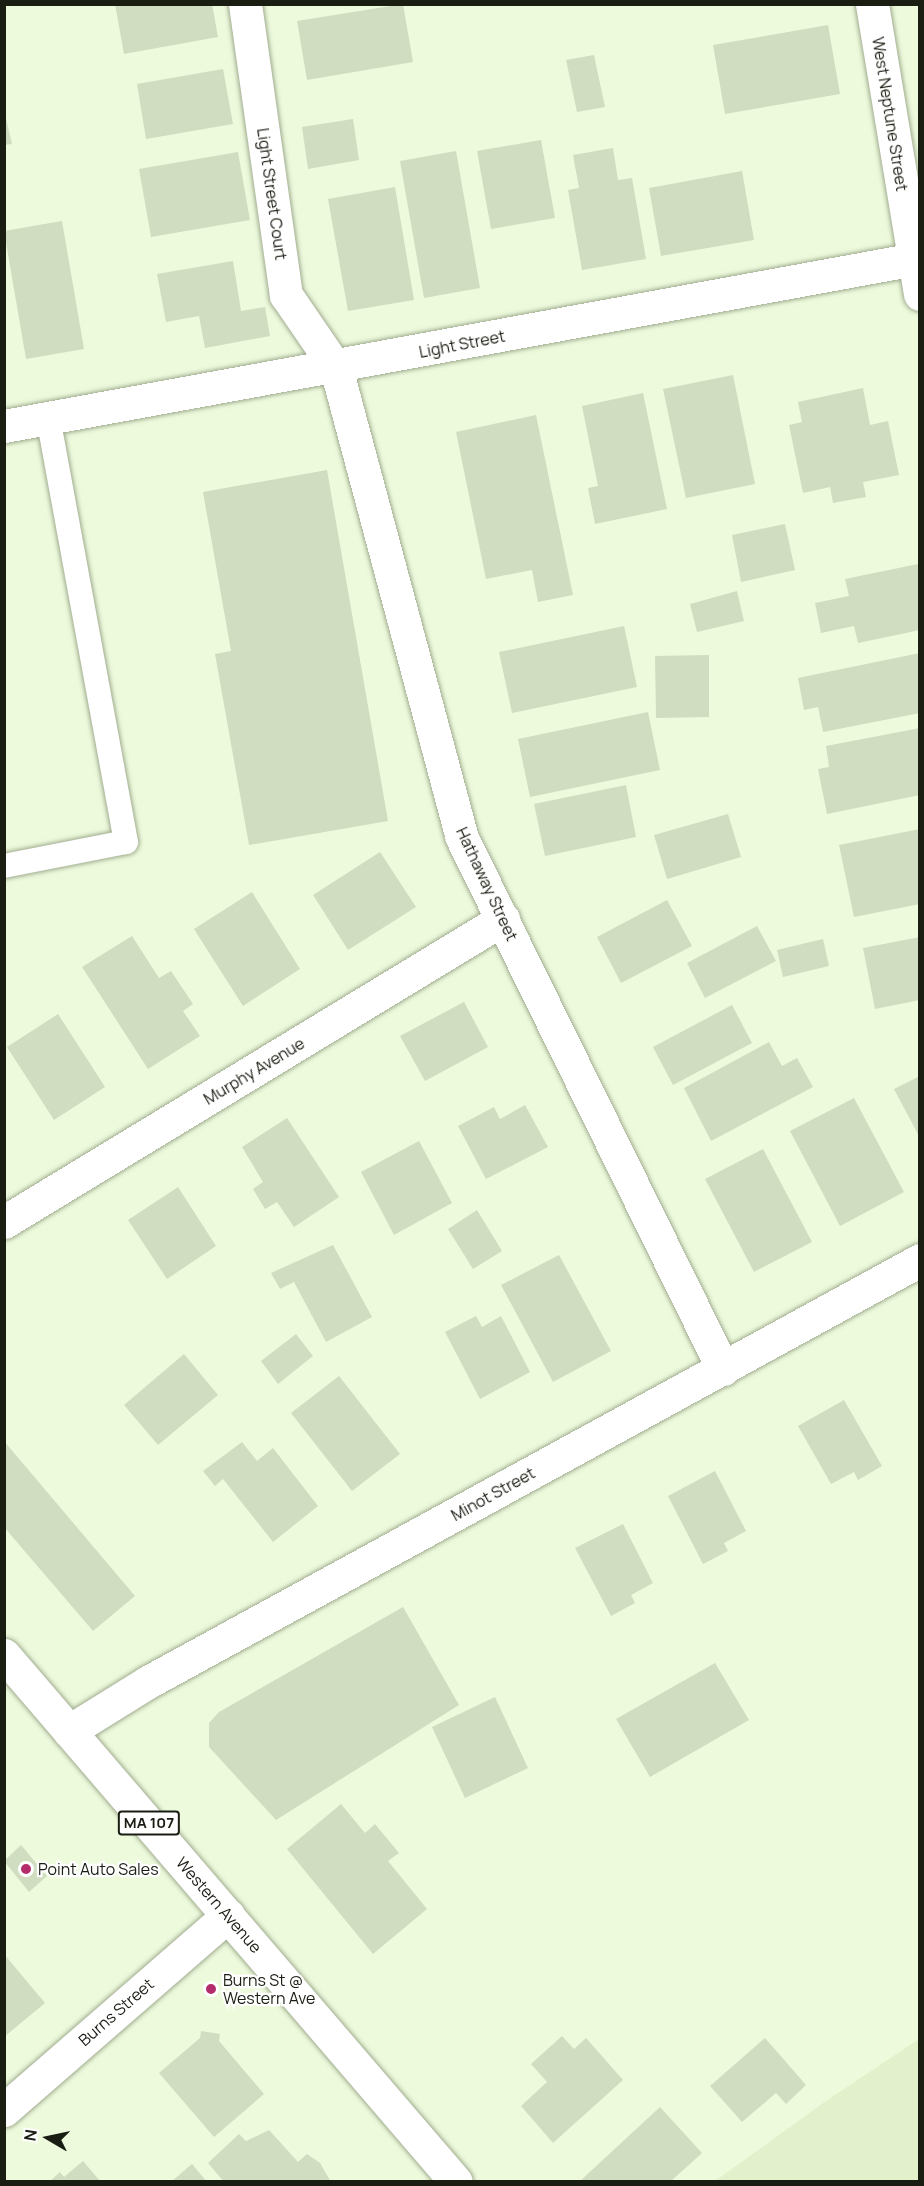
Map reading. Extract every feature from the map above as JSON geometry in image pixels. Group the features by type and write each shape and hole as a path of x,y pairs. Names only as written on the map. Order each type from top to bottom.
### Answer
{"street":[{"name":"Light Street Court","path":"245,4 286,295 336,368"},
{"name":"West Neptune Street","path":"872,4 917,259 920,294"},
{"name":"Light Street","path":"4,426 336,368 917,259"},
{"name":"Hathaway Street","path":"336,368 461,836 723,1369"},
{"name":"Murphy Avenue","path":"4,1222 503,919"},
{"name":"Minot Street","path":"69,1731 148,1682 920,1260"},
{"name":"Western Avenue","path":"10,1672 69,1731 456,2181"},
{"name":"Burns Street","path":"4,2110 228,1915"}],"lane":[{"path":"4,866 126,842 48,419"}],"shaded area":[{"path":"919,2039 919,2181 715,2181 826,2101"}],"building":[{"path":"115,4 212,4 218,37 124,54"},
{"path":"403,4 413,62 307,80 297,21"},
{"path":"828,25 840,94 725,114 713,45"},
{"path":"594,55 605,107 577,112 566,60"},
{"path":"223,69 233,124 146,139 137,84"},
{"path":"4,110 12,144 4,145"},
{"path":"353,119 359,160 308,169 302,127"},
{"path":"541,140 555,218 491,229 477,151"},
{"path":"613,148 618,180 632,178 646,259 582,270 568,190 579,188 573,155"},
{"path":"456,151 480,288 424,298 400,161"},
{"path":"238,152 250,220 151,237 139,169"},
{"path":"742,171 754,240 661,256 649,188"},
{"path":"395,187 414,300 348,311 328,199"},
{"path":"62,221 84,349 26,359 4,231"},
{"path":"233,261 241,311 265,307 270,336 205,348 199,316 166,322 157,274"},
{"path":"733,375 755,484 686,498 663,389"},
{"path":"863,388 870,425 888,421 899,475 863,482 866,497 833,503 830,487 803,493 789,425 802,422 798,402"},
{"path":"643,393 667,509 595,524 588,488 598,486 582,406"},
{"path":"536,415 573,595 538,602 532,570 486,579 456,432"},
{"path":"327,470 388,821 249,845 215,654 231,651 203,492"},
{"path":"785,524 795,570 741,582 732,535"},
{"path":"918,564 920,630 858,643 854,626 821,633 815,603 849,596 845,579"},
{"path":"737,591 744,621 697,632 690,604"},
{"path":"624,626 637,687 512,713 499,652"},
{"path":"920,653 920,713 823,732 818,707 804,710 798,678"},
{"path":"709,655 709,717 656,718 655,656"},
{"path":"648,712 660,770 530,797 518,739"},
{"path":"920,728 920,795 827,814 818,769 829,767 826,746"},
{"path":"626,785 636,837 545,856 534,804"},
{"path":"728,814 741,857 667,879 654,835"},
{"path":"920,829 920,904 854,917 839,845"},
{"path":"380,852 416,907 348,950 313,895"},
{"path":"252,892 300,969 243,1006 194,929"},
{"path":"667,900 692,946 621,983 597,937"},
{"path":"757,926 776,961 705,998 687,963"},
{"path":"132,936 159,978 171,971 193,1004 183,1011 200,1036 148,1069 82,967"},
{"path":"920,937 920,1000 875,1009 863,948"},
{"path":"823,939 829,966 783,977 777,950"},
{"path":"464,1002 488,1047 425,1081 400,1036"},
{"path":"732,1005 752,1043 673,1085 653,1047"},
{"path":"58,1014 105,1087 54,1120 7,1047"},
{"path":"769,1042 782,1066 797,1058 813,1087 711,1141 684,1088"},
{"path":"920,1076 920,1138 894,1089"},
{"path":"854,1098 904,1192 840,1226 790,1131"},
{"path":"525,1105 548,1147 486,1179 458,1126 494,1107 500,1119"},
{"path":"287,1118 339,1197 294,1227 277,1202 265,1209 253,1189 263,1182 242,1147"},
{"path":"419,1141 452,1203 394,1235 361,1172"},
{"path":"763,1149 812,1242 754,1272 705,1179"},
{"path":"178,1187 216,1246 167,1279 128,1220"},
{"path":"477,1210 502,1251 473,1269 448,1229"},
{"path":"333,1245 372,1317 326,1342 294,1282 280,1289 271,1273"},
{"path":"559,1255 611,1351 553,1382 501,1285"},
{"path":"476,1316 482,1327 501,1316 530,1372 480,1399 445,1332"},
{"path":"296,1334 313,1356 278,1384 261,1361"},
{"path":"184,1354 218,1395 158,1445 124,1405"},
{"path":"339,1376 400,1454 352,1491 291,1413"},
{"path":"844,1400 882,1466 858,1480 854,1472 831,1484 798,1426"},
{"path":"4,1441 135,1596 93,1631 4,1527"},
{"path":"242,1442 257,1461 273,1448 318,1506 273,1542 223,1479 215,1486 203,1471"},
{"path":"715,1471 746,1531 724,1543 728,1551 703,1564 668,1496"},
{"path":"623,1524 653,1583 631,1595 635,1603 611,1616 575,1548"},
{"path":"403,1607 459,1705 276,1820 209,1747 209,1723 219,1712"},
{"path":"715,1663 749,1720 650,1777 616,1719"},
{"path":"495,1697 528,1768 465,1798 432,1727"},
{"path":"341,1804 365,1833 375,1824 399,1853 388,1861 427,1909 373,1954 287,1849"},
{"name":"Point Auto Sales","path":"21,1845 47,1876 29,1892 4,1861"},
{"path":"4,1954 45,2003 4,2037"},
{"path":"201,2031 220,2034 219,2041 264,2094 214,2137 159,2073 200,2038"},
{"path":"562,2036 574,2049 586,2038 623,2080 553,2143 521,2106 547,2082 531,2064"},
{"path":"765,2038 806,2085 786,2104 776,2093 742,2122 710,2086"},
{"path":"660,2107 702,2153 670,2182 579,2182"},
{"path":"269,2130 298,2162 307,2154 320,2163 331,2182 224,2182 208,2163 239,2134 246,2141"},
{"path":"83,2161 101,2182 49,2182 60,2172 64,2177"},
{"path":"192,2164 207,2182 171,2182 186,2169"}],"place":[{"name":"Point Auto Sales","path":"26,1869"},
{"name":"Burns St @ Western Ave","path":"211,1989"}]}
